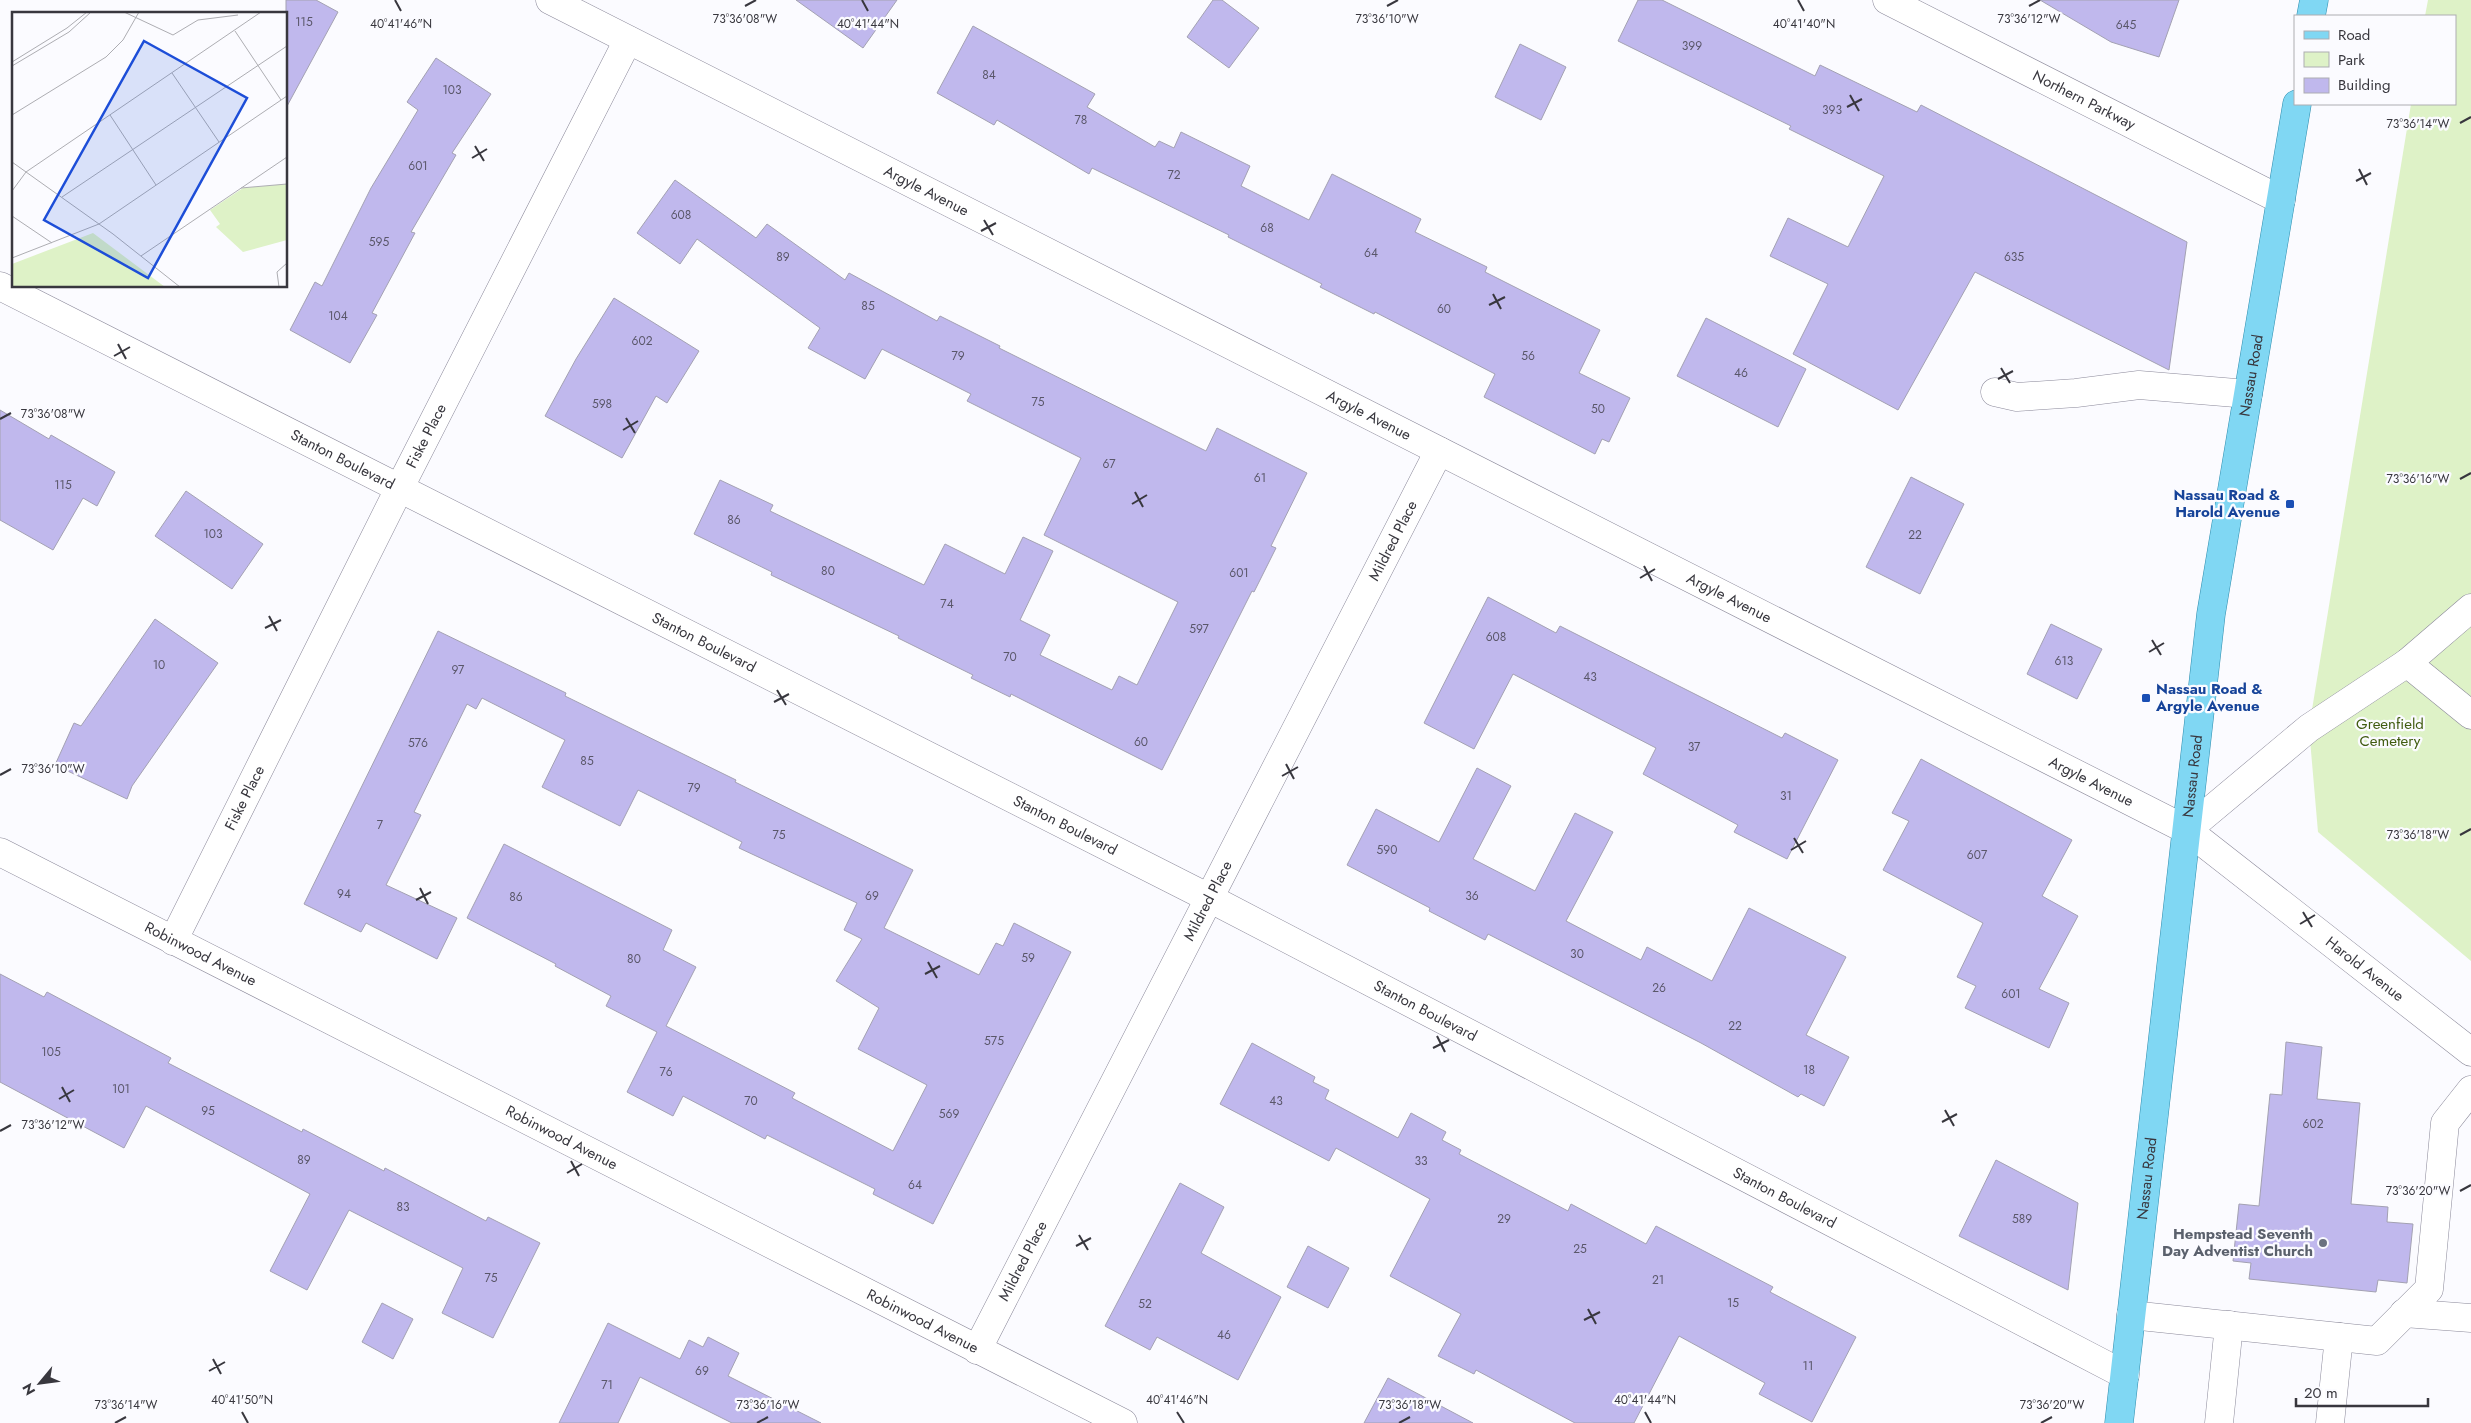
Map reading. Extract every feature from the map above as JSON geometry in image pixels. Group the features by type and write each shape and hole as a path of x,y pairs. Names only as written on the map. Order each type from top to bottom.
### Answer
{"main road":[{"path":"2311,15 2314,0"},
{"name":"Nassau Road","path":"2120,1423 2211,614 2296,105"}],"street":[{"name":"Argyle Avenue","path":"550,0 2187,830"},
{"name":"Northern Parkway","path":"1887,0 2281,200"},
{"name":"Fiske Place","path":"173,941 399,489 628,40"},
{"name":"Stanton Boulevard","path":"0,286 1211,899 2125,1375"},
{"path":"1995,392 2017,398 2139,385 2248,394"},
{"name":"Mildred Place","path":"977,1350 1211,899 1439,451"},
{"path":"2187,830 2309,728 2407,663 2471,608"},
{"path":"2407,663 2471,715"},
{"name":"Harold Avenue","path":"2187,830 2471,1052"},
{"name":"Robinwood Avenue","path":"0,852 1122,1423"},
{"path":"2131,1315 2377,1341 2429,1288 2445,1123 2471,1090"},
{"path":"2404,1313 2471,1318"},
{"path":"2219,1423 2229,1325"},
{"path":"2330,1423 2338,1337"}],"green space":[{"name":"Greenfield Cemetery","path":"2428,0 2471,0 2471,961 2318,832 2309,728 2411,105 2456,105 2456,15 2425,15"}],"building":[{"path":"286,0 316,0 338,12 288,104 288,12 286,12"},
{"path":"796,0 897,0 863,48"},
{"path":"1213,0 1222,0 1259,28 1229,68 1187,37"},
{"path":"1638,0 1662,0 1815,76 1820,65 1917,112 1921,105 2187,242 2169,370 1975,272 1898,410 1793,354 1828,284 1770,256 1788,218 1848,247 1884,176 1789,129 1791,126 1618,41"},
{"path":"2040,0 2179,0 2159,57 2111,42"},
{"path":"973,26 1095,94 1087,107 1155,147 1159,141 1174,148 1181,132 1250,166 1241,186 1309,220 1332,174 1421,219 1415,232 1487,267 1485,272 1600,330 1579,373 1630,398 1609,442 1602,439 1595,454 1484,397 1495,374 1375,312 1374,314 1320,287 1322,284 1228,237 1229,235 1092,168 1089,174 997,120 994,125 937,93"},
{"path":"1520,44 1566,67 1541,120 1495,97"},
{"path":"436,58 491,94 452,153 456,155 411,232 415,233 372,313 377,315 350,363 290,330 315,282 322,286 371,188 418,110 407,102"},
{"path":"675,180 756,238 767,224 845,280 849,273 937,321 940,316 1000,346 999,348 1206,451 1217,428 1307,473 1271,546 1276,548 1254,592 1252,591 1162,770 1011,694 1010,697 971,678 973,675 898,638 899,636 771,575 772,572 694,534 720,480 773,505 770,511 924,585 945,544 1005,574 1023,537 1053,551 1020,620 1050,635 1040,655 1112,690 1119,676 1137,685 1178,602 1044,535 1081,458 967,401 971,394 882,349 865,379 808,348 820,328 697,239 680,264 637,233"},
{"path":"614,298 699,351 667,403 656,396 622,458 545,416 576,359"},
{"path":"1706,318 1806,369 1778,427 1677,376"},
{"path":"0,410 49,439 51,435 115,472 97,506 83,498 53,550 0,520"},
{"path":"1911,477 1964,504 1920,594 1866,567"},
{"path":"186,491 263,544 232,589 155,536"},
{"path":"1488,597 1556,633 1560,626 1782,738 1785,733 1838,760 1787,859 1734,832 1738,825 1643,774 1656,748 1513,674 1474,749 1424,723"},
{"path":"155,619 218,663 132,786 127,799 55,765 74,723 81,726"},
{"path":"2051,624 2102,649 2077,699 2027,674"},
{"path":"438,631 566,693 565,696 913,870 884,928 979,975 996,943 1003,946 1014,923 1071,952 933,1224 873,1194 875,1189 767,1135 765,1139 683,1096 673,1116 627,1092 657,1032 606,1006 611,996 555,966 556,964 467,918 504,844 672,930 663,950 696,967 666,1026 795,1093 792,1098 893,1151 927,1085 858,1049 879,1008 836,981 862,939 844,930 857,903 739,848 742,842 638,790 620,826 542,787 565,740 482,698 476,709 467,704 414,812 421,815 386,885 457,918 437,959 366,923 361,932 304,904"},
{"path":"1921,759 2072,840 2042,896 2078,916 2039,989 2069,1003 2049,1048 1965,1008 1976,986 1957,977 1983,923 1883,870 1909,821 1892,813"},
{"path":"1477,768 1511,786 1473,859 1535,891 1575,813 1613,832 1566,921 1641,960 1647,947 1712,981 1749,908 1846,957 1806,1035 1849,1057 1824,1106 1801,1094 1798,1097 1701,1043 1488,934 1485,940 1429,911 1430,908 1347,865 1376,809 1439,842"},
{"path":"0,974 44,997 47,992 171,1058 168,1063 302,1132 303,1129 384,1171 385,1168 486,1221 488,1217 540,1243 493,1338 442,1313 463,1268 349,1210 307,1290 270,1271 310,1194 146,1106 124,1148 0,1082"},
{"path":"2286,1042 2322,1047 2317,1099 2360,1103 2351,1204 2388,1207 2387,1222 2413,1224 2407,1283 2378,1280 2376,1292 2249,1279 2251,1263 2233,1261 2239,1204 2259,1206 2270,1094 2282,1095"},
{"path":"1252,1043 1315,1077 1313,1082 1329,1090 1325,1099 1398,1138 1411,1113 1446,1132 1442,1140 1461,1150 1459,1154 1568,1211 1571,1204 1646,1244 1656,1226 1773,1287 1770,1292 1856,1337 1812,1422 1759,1394 1765,1383 1679,1336 1634,1423 1575,1423 1476,1370 1474,1374 1438,1356 1461,1314 1390,1276 1430,1199 1336,1148 1329,1161 1220,1104"},
{"path":"1996,1160 2078,1203 2068,1290 1959,1236"},
{"path":"1180,1183 1224,1207 1201,1253 1281,1297 1238,1380 1157,1337 1150,1350 1105,1326"},
{"path":"1308,1246 1349,1268 1328,1308 1287,1287"},
{"path":"382,1303 413,1319 393,1359 362,1342"},
{"path":"608,1323 680,1359 689,1340 703,1347 708,1337 739,1353 728,1376 821,1423 732,1423 640,1377 618,1423 559,1423"},
{"path":"1388,1378 1473,1423 1364,1423"}],"place":[{"name":"Nassau Road & Harold Avenue","path":"2290,504"},
{"name":"Nassau Road & Argyle Avenue","path":"2146,698"},
{"name":"Hempstead Seventh Day Adventist Church","path":"2323,1243"}]}
